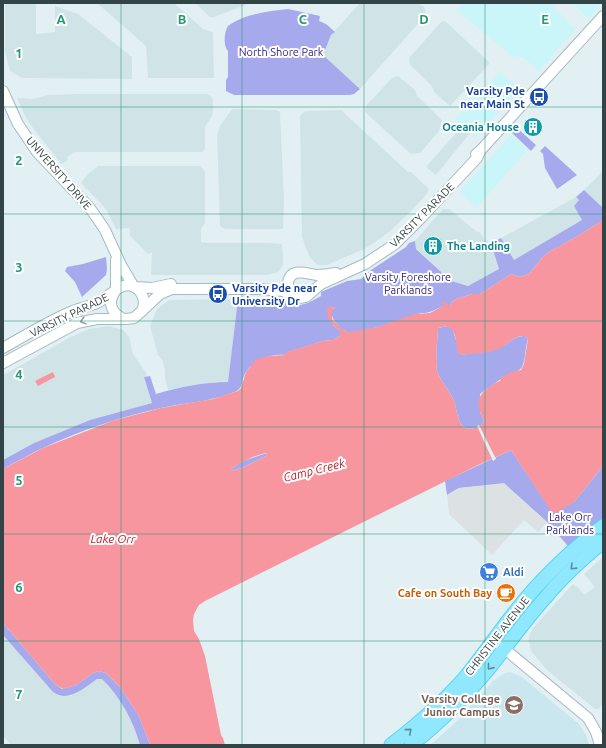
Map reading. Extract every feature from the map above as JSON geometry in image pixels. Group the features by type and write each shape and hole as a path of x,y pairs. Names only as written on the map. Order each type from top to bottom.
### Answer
{"main road":[{"name":"CHRISTINE AVENUE","path":"411,745 460,700 485,673 499,644 522,604 552,570 579,545 603,526"},
{"name":"CHRISTINE AVENUE","path":"391,745 426,716 532,613 575,566 603,542"}],"street":[{"name":"VARSITY PARADE","path":"3,348 57,318 70,312 93,305 125,286 152,288 179,283 202,285 271,285 290,278 298,272 322,275 344,270 364,260 386,246 405,229 450,177 473,155 480,151 603,16"},
{"name":"UNIVERSITY DRIVE","path":"3,91 10,110 28,139 47,163 89,207 105,230 116,254 135,287"},
{"name":"VARSITY PARADE","path":"3,363 77,323 97,318 134,318 160,294 172,289 259,288 287,292 302,298 306,297 325,282 365,264 395,244 477,158 480,151"},
{"name":"UNIVERSITY DRIVE","path":"115,291 117,267 116,254"},
{"path":"308,273 313,279 314,283 312,291"},
{"path":"290,278 287,286 291,294 294,296"},
{"path":"135,287 144,298 141,312"},
{"name":"VARSITY PARADE","path":"115,291 111,297 111,307 114,312 122,318"},
{"path":"499,644 580,710 588,718 596,732 600,745"}],"shaded area":[{"path":"5,3 36,3 36,34 55,32 55,6 78,14 132,57 132,79 22,78 10,71 5,52"},
{"path":"97,3 174,3 203,29 213,32 214,78 148,78 146,46"},
{"path":"195,3 251,3 214,17 210,17"},
{"path":"360,3 417,3 424,7 426,12 425,16 360,89 323,55 331,35"},
{"path":"464,3 550,3 575,29 539,71 523,57 513,57 457,10"},
{"path":"572,3 602,3 588,19"},
{"path":"442,21 446,22 490,63 450,106 435,93 431,85 410,65 409,58"},
{"path":"500,72 520,89 475,138 459,123 456,118"},
{"path":"398,76 415,90 417,96 442,120 439,131 420,153 411,154 365,112 366,106 392,78"},
{"path":"207,94 211,96 213,101 213,112 205,127 205,149 202,152 75,152 67,157 68,160 62,164 26,118 17,98 33,99 48,95"},
{"path":"232,109 276,110 280,112 284,201 283,229 225,229 220,226 217,135 220,126"},
{"path":"341,110 408,172 411,172 429,189 426,195 411,211 390,231 374,243 327,265 317,265 309,256 302,237 300,116 305,111"},
{"path":"462,126 470,133 436,175 426,167"},
{"path":"511,135 528,150 476,208 459,192"},
{"path":"98,166 201,166 205,172 205,223 201,229 201,242 282,244 283,265 278,272 267,275 151,275 152,252 148,254 130,236 130,228 116,229 106,209 81,183 88,174"},
{"path":"603,171 603,206 602,207 584,190"},
{"path":"576,197 579,200 583,220 514,260 501,238"},
{"path":"443,209 449,209 477,232 480,232 484,239 491,243 500,269 468,286 459,284 451,281 416,248 415,241"},
{"path":"238,299 228,382 215,382 168,390 162,359 158,355 150,326 157,309 169,300"},
{"path":"108,326 123,330 129,337 133,354 147,374 144,377 152,403 90,420 34,443 3,460 3,375 71,337 89,329"},
{"path":"504,483 547,522 538,532 524,520 492,555 449,514 447,495 459,488"},
{"path":"603,557 603,704 598,709 595,709 547,670 531,651 528,641 530,633 535,626 573,584 576,587 577,586 584,595 595,587 584,574"},
{"path":"3,635 53,692 59,696 71,696 97,679 102,679 126,708 140,745 11,745 3,736"},
{"name":"Varsity College Junior Campus","path":"510,672 522,677 579,724 586,735 589,745 430,745 454,724 494,680 505,673"}],"green space":[{"name":"North Shore Park","path":"288,9 320,16 319,21 326,24 335,32 331,35 323,55 360,89 354,94 350,95 234,95 226,91 226,80 228,77 228,51 225,46 225,39 228,26 249,16"},
{"path":"516,127 536,145 531,151 511,132"},
{"path":"545,146 577,175 557,189 545,168 543,154 540,151"},
{"path":"584,190 602,207 603,206 603,220 549,252 529,274 520,277 511,274 480,294 472,294 456,299 450,305 363,331 348,332 343,330 333,318 332,309 335,308 330,306 333,325 340,331 340,336 333,340 323,341 288,352 285,355 274,355 263,358 249,368 244,376 240,388 234,392 212,399 170,406 101,425 57,441 3,469 3,460 34,443 90,420 152,403 144,377 150,376 156,394 192,385 228,382 238,299 278,299 300,305 308,303 321,296 321,292 347,281 361,279 371,270 406,247 409,243 415,241 416,249 451,281 468,286 499,269 491,243 501,238 514,260 582,220 574,206 579,200 576,197"},
{"path":"106,257 106,275 82,297 75,282 65,271 67,267"},
{"name":"Varsity Foreshore Parklands","path":"447,326 452,328 461,355 495,349 520,336 525,336 528,339 521,369 503,378 480,394 480,412 484,421 482,425 478,427 469,429 462,425 459,420 454,401 437,371 436,353 438,328"},
{"name":"Lake Orr Parklands","path":"511,450 551,510 574,502 603,466 603,518 568,546 547,522 504,484 459,488 447,495 445,481"},
{"path":"267,453 266,456 242,468 231,471 231,469 243,461"},
{"path":"3,623 55,684 62,689 76,685 98,671 106,673 120,687 139,716 150,745 140,745 126,710 109,686 102,679 97,679 76,693 70,695 64,696 53,692 3,635"}],"water":[{"name":"Lake Orr","path":"603,220 603,466 574,502 556,513 551,511 511,450 478,465 199,605 194,614 194,631 199,639 205,656 221,735 225,745 150,745 139,716 120,687 106,673 98,671 76,685 63,689 55,684 3,623 3,469 43,448 112,421 161,408 213,399 238,391 241,388 246,372 256,359 285,355 287,352 323,341 333,340 340,336 340,331 333,325 327,316 328,312 326,310 330,306 336,307 332,309 332,319 345,331 350,332 377,327 415,314 430,313 443,306 444,301 450,305 456,299 472,294 480,294 511,274 520,277 529,274 549,252","holes":["447,326 453,331 458,353 461,355 493,351 521,336 525,336 528,339 524,364 521,370 510,372 506,376 502,376 500,381 487,389 480,396 478,404 484,421 482,425 478,427 469,429 462,425 459,420 454,401 437,371 436,354 438,328","267,453 266,456 242,468 231,471 231,469 248,459"]},
{"path":"53,372 55,377 38,386 35,381"}],"pier":[{"path":"479,425 496,459 493,461 477,426"}],"place":[{"name":"Varsity Pde near Main St","path":"539,97"},
{"name":"Oceania House","path":"533,127"},
{"name":"The Landing","path":"433,246"},
{"name":"Varsity Pde near University Dr","path":"218,294"},
{"name":"Aldi","path":"489,572"},
{"name":"Cafe on South Bay","path":"506,593"},
{"name":"Varsity College Junior Campus","path":"514,705"}],"water label":[{"name":"Camp Creek","path":"314,470"}]}
